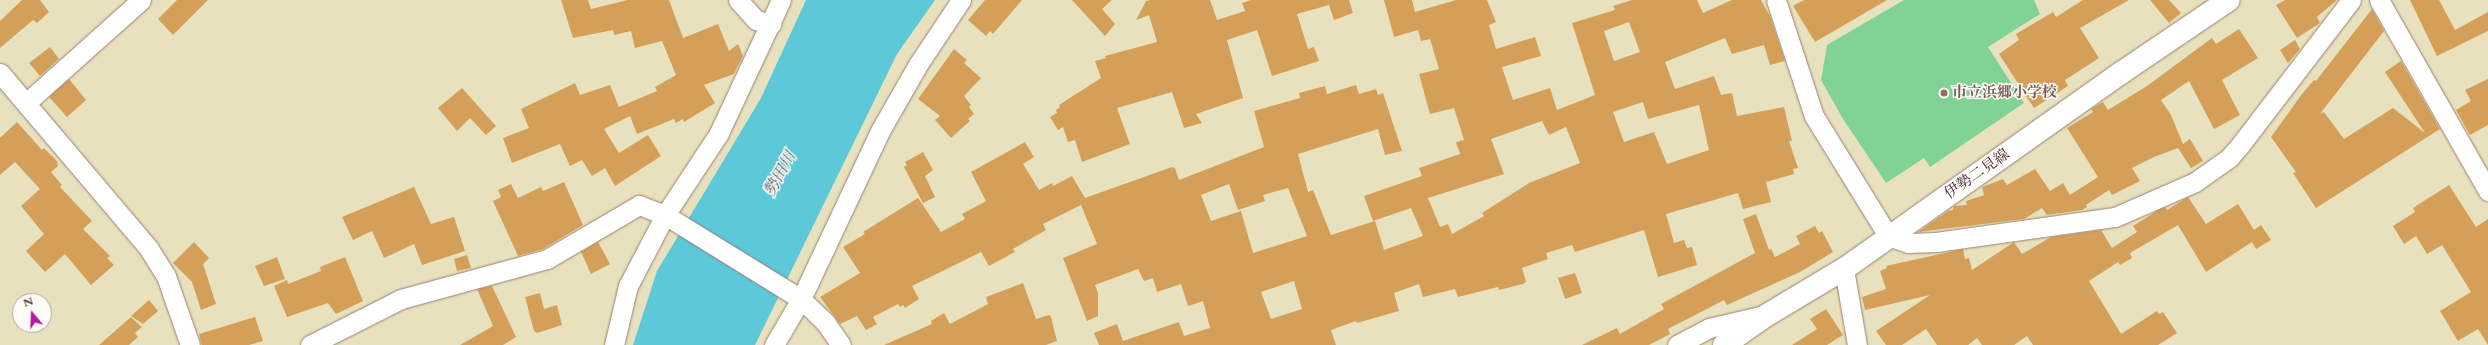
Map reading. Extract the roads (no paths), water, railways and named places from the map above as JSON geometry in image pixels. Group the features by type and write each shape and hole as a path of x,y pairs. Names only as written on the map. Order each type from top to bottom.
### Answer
{"main road":[{"name":"伊勢二見線","path":"1724,345 1768,315 1844,269 1888,236 2229,0"}],"street":[{"path":"26,103 141,0"},
{"path":"738,0 756,20 770,24"},
{"path":"614,345 628,286 667,216 719,133 781,0"},
{"path":"774,345 801,299 880,131 919,63 961,0"},
{"path":"1776,0 1814,116 1888,236 1908,243 1936,242 2116,217 2195,182 2229,158 2351,0"},
{"path":"2380,0 2488,191"},
{"path":"0,73 149,249 166,276 190,345"},
{"path":"310,345 401,299 547,259 638,205 667,216 801,299 825,322 841,345"},
{"path":"1844,269 1857,345"},
{"path":"1677,345 1709,328 1768,315"}],"water":[{"name":"勢田川","path":"806,0 935,0 897,54 755,345 633,345 657,271 761,98"}],"place":[{"name":"市立浜郷小学校","path":"1944,93"}]}
